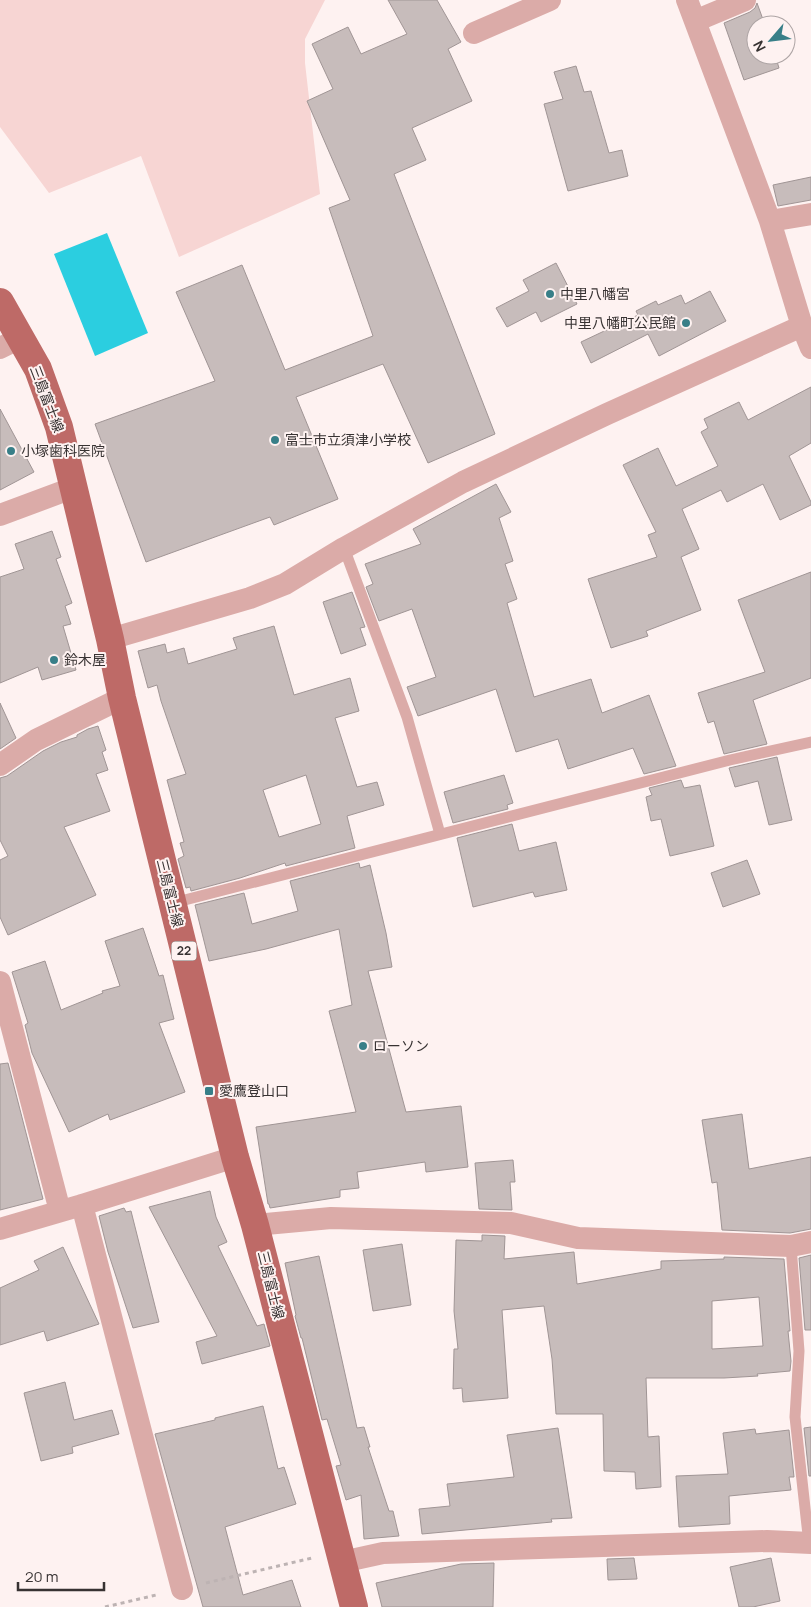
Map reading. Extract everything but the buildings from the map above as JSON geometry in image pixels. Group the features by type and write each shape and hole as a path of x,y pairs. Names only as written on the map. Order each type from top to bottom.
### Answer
{"main road":[{"name":"三島富士線","path":"0,302 10,343 38,369 59,426 75,487 122,698 235,1157 255,1225 354,1607"}],"street":[{"path":"474,33 550,0"},
{"path":"687,0 770,221 802,326 811,348"},
{"path":"694,21 745,0"},
{"path":"770,221 811,214"},
{"path":"110,639 250,598 286,584 344,548 463,482 607,414 802,326"},
{"path":"0,515 75,487"},
{"path":"0,765 36,740 122,698"},
{"path":"0,982 6,1032 60,1211"},
{"path":"0,1229 235,1157"},
{"path":"82,1205 182,1589"},
{"path":"255,1225 331,1218 511,1223 578,1238 801,1244"},
{"path":"341,1556 383,1553 767,1541 810,1545"}],"lane":[{"path":"344,548 407,717 440,834"},
{"path":"172,904 730,760 811,742"},
{"path":"801,1244 800,1351 795,1417 810,1545"}],"path":[{"path":"106,1607 341,1556"}],"shaded area":[{"path":"0,0 325,0 305,39 305,63 320,194 179,257 141,156 49,193 0,127"}],"water":[{"path":"107,233 148,333 95,356 54,254"}],"place":[{"name":"中里八幡宮","path":"550,294"},
{"name":"中里八幡町公民館","path":"686,323"},
{"name":"富士市立須津小学校","path":"275,440"},
{"name":"小塚歯科医院","path":"11,451"},
{"name":"鈴木屋","path":"54,660"},
{"name":"ローソン","path":"363,1046"},
{"name":"愛鷹登山口","path":"209,1091"}]}
